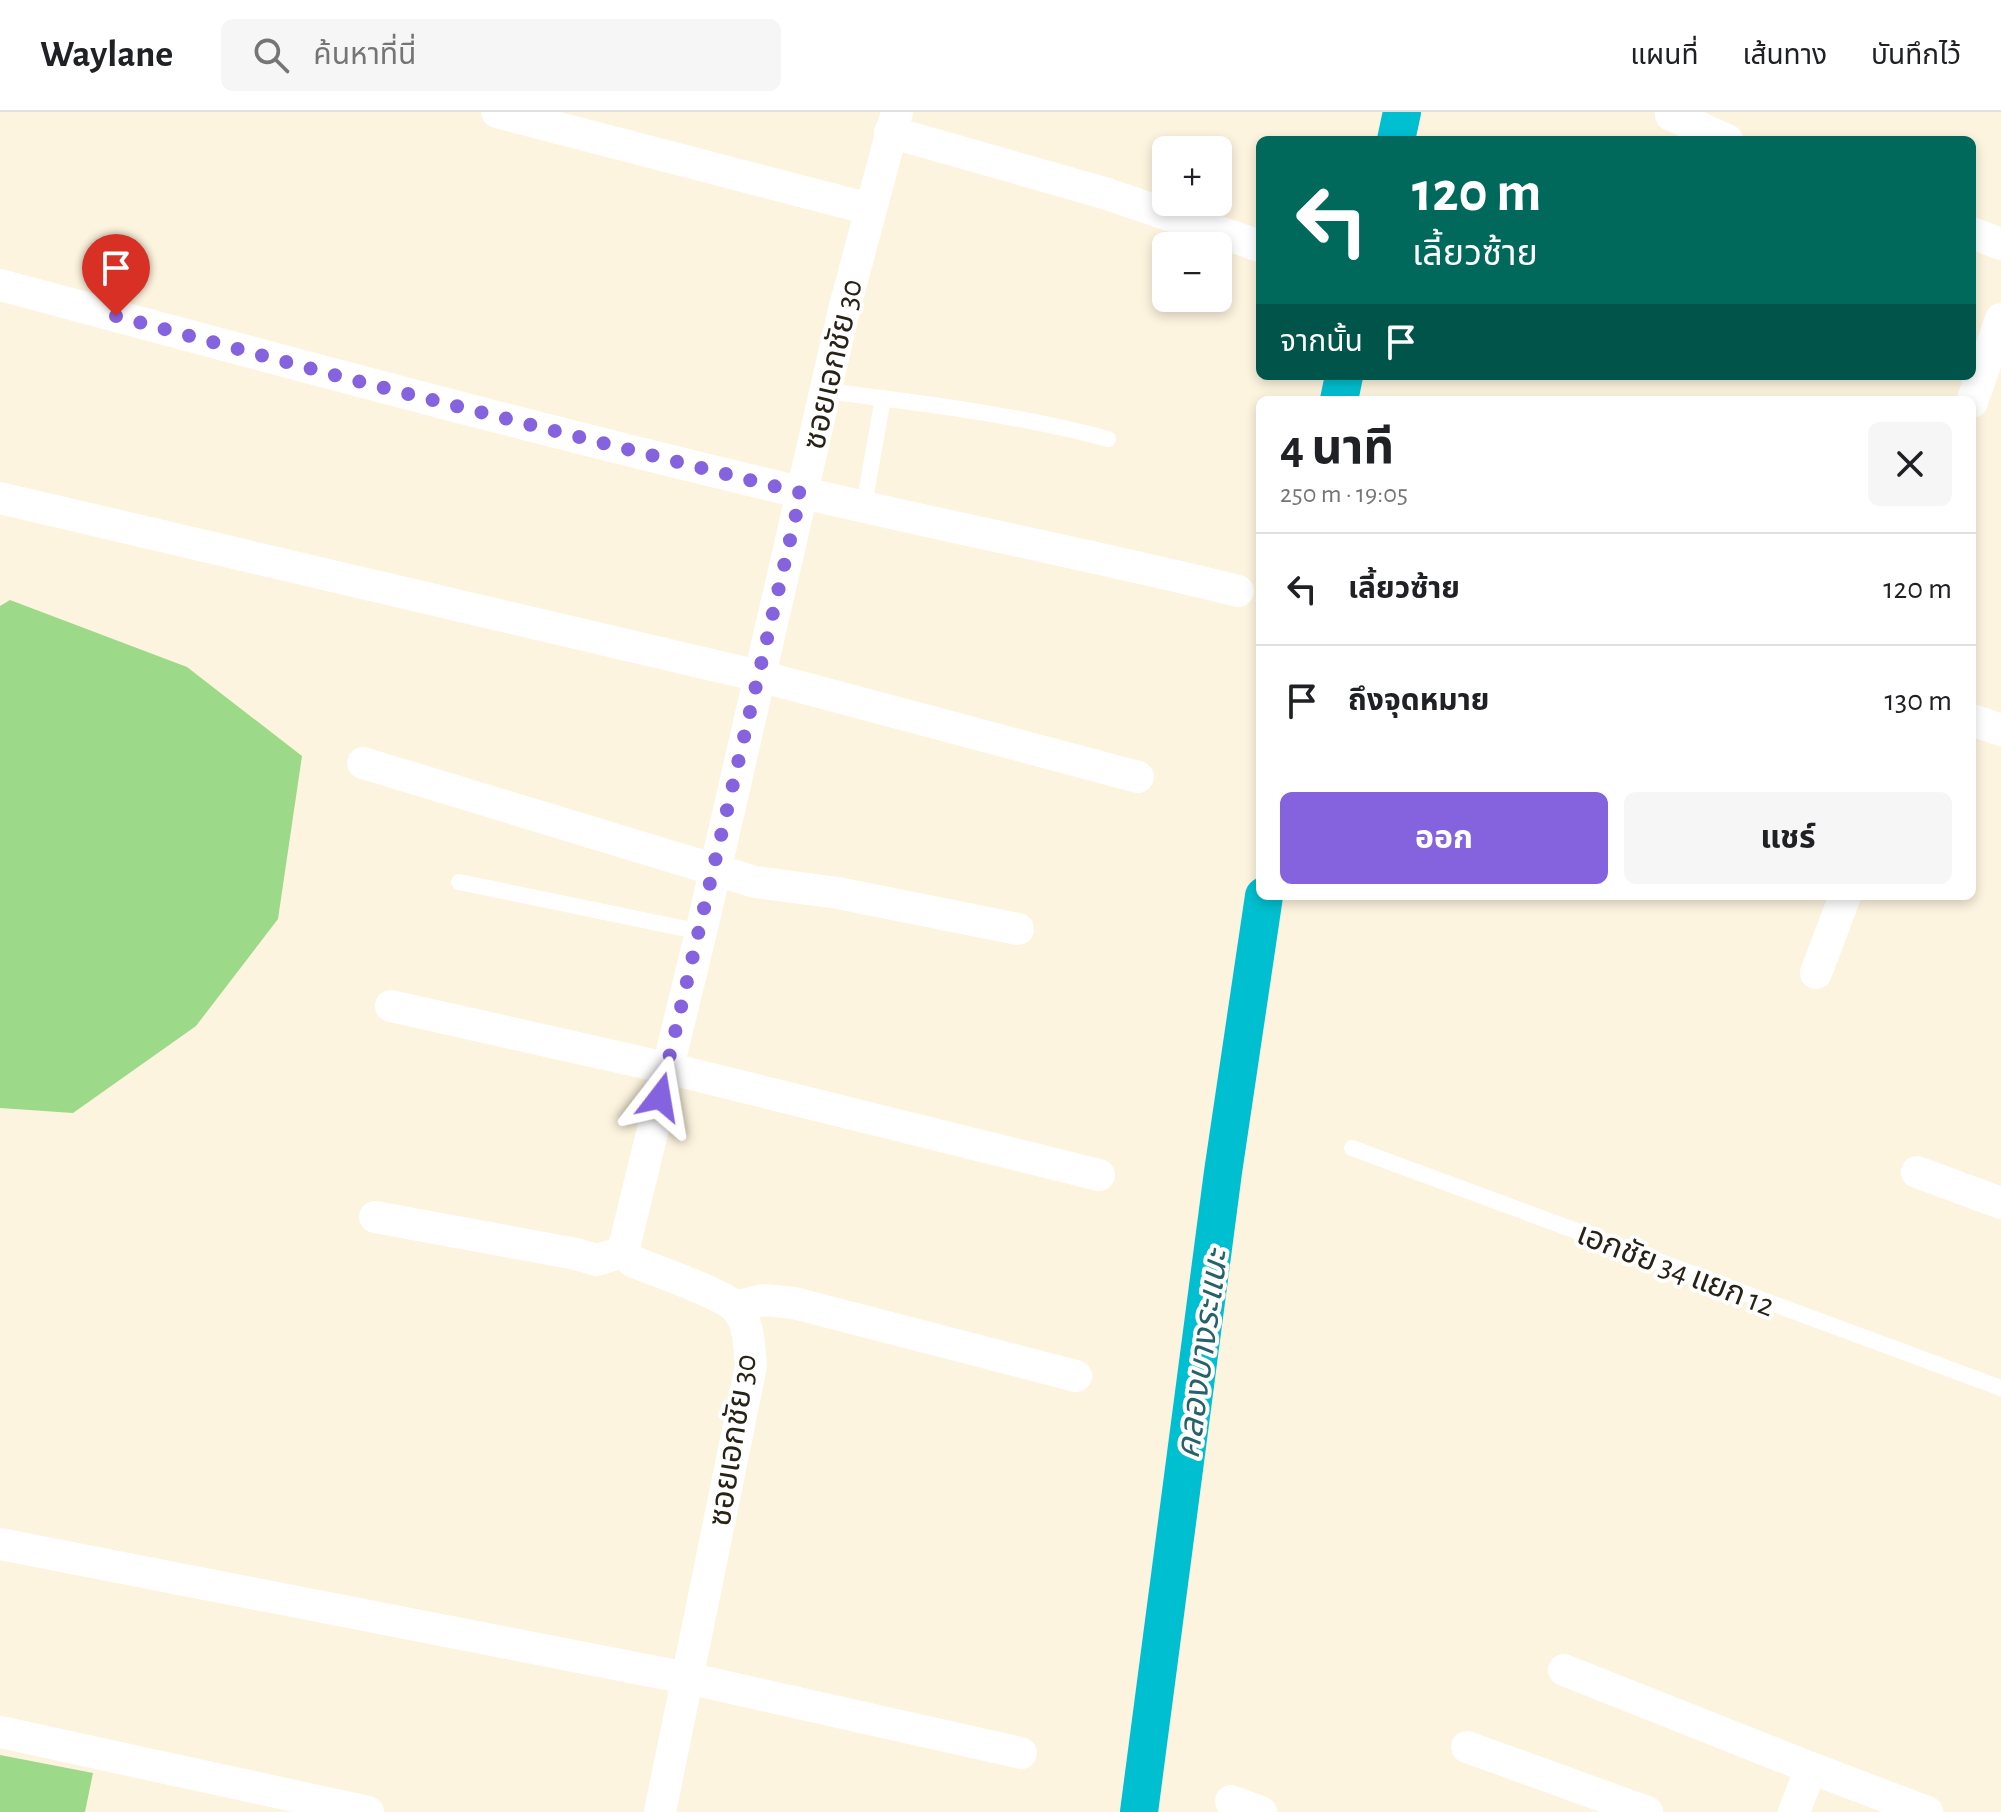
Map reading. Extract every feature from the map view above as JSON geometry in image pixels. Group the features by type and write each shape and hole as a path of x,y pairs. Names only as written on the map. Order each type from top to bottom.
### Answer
{"street":[{"path":"497,112 870,209"},
{"path":"1671,115 1718,136"},
{"path":"893,122 1256,245"},
{"name":"ซอยเอกชัย 30","path":"660,1812 751,1366 748,1330 735,1307 715,1295 632,1261 623,1252 701,932 825,391 893,122"},
{"path":"1976,235 2001,244"},
{"path":"0,285 349,379 801,493 1101,557 1238,591"},
{"path":"1974,396 2001,319"},
{"path":"0,498 759,676 1138,777"},
{"path":"1976,721 2001,730"},
{"path":"363,763 755,882 838,893 1018,929"},
{"path":"1816,973 1843,900"},
{"path":"391,1006 667,1068 1099,1175"},
{"path":"1917,1172 2001,1203"},
{"path":"375,1217 597,1260 623,1252"},
{"path":"735,1307 763,1300 794,1303 1076,1376"},
{"path":"0,1544 687,1678 1021,1753"},
{"path":"1564,1670 1927,1812"},
{"path":"0,1732 368,1812"},
{"path":"1467,1747 1647,1812"},
{"path":"1794,1812 1811,1768"},
{"path":"1231,1801 1261,1812"}],"lane":[{"path":"825,391 958,407 1044,422 1108,439"},
{"path":"864,506 883,398"},
{"path":"459,882 701,932"},
{"name":"เอกชัย 34 แยก 12","path":"1352,1148 2001,1388"}],"green space":[{"path":"10,600 187,667 302,756 278,919 196,1026 73,1113 0,1108 0,606"},
{"path":"0,1755 93,1773 85,1812 0,1812"}],"waterway":[{"name":"คลองบางระแนะ","path":"1397,136 1402,112"},
{"name":"คลองบางระแนะ","path":"1340,396 1343,380"},
{"name":"คลองบางระแนะ","path":"1139,1812 1223,1172 1263,900"}],"route":[{"path":"116,316 349,379 801,493 701,932 660,1097"}]}
